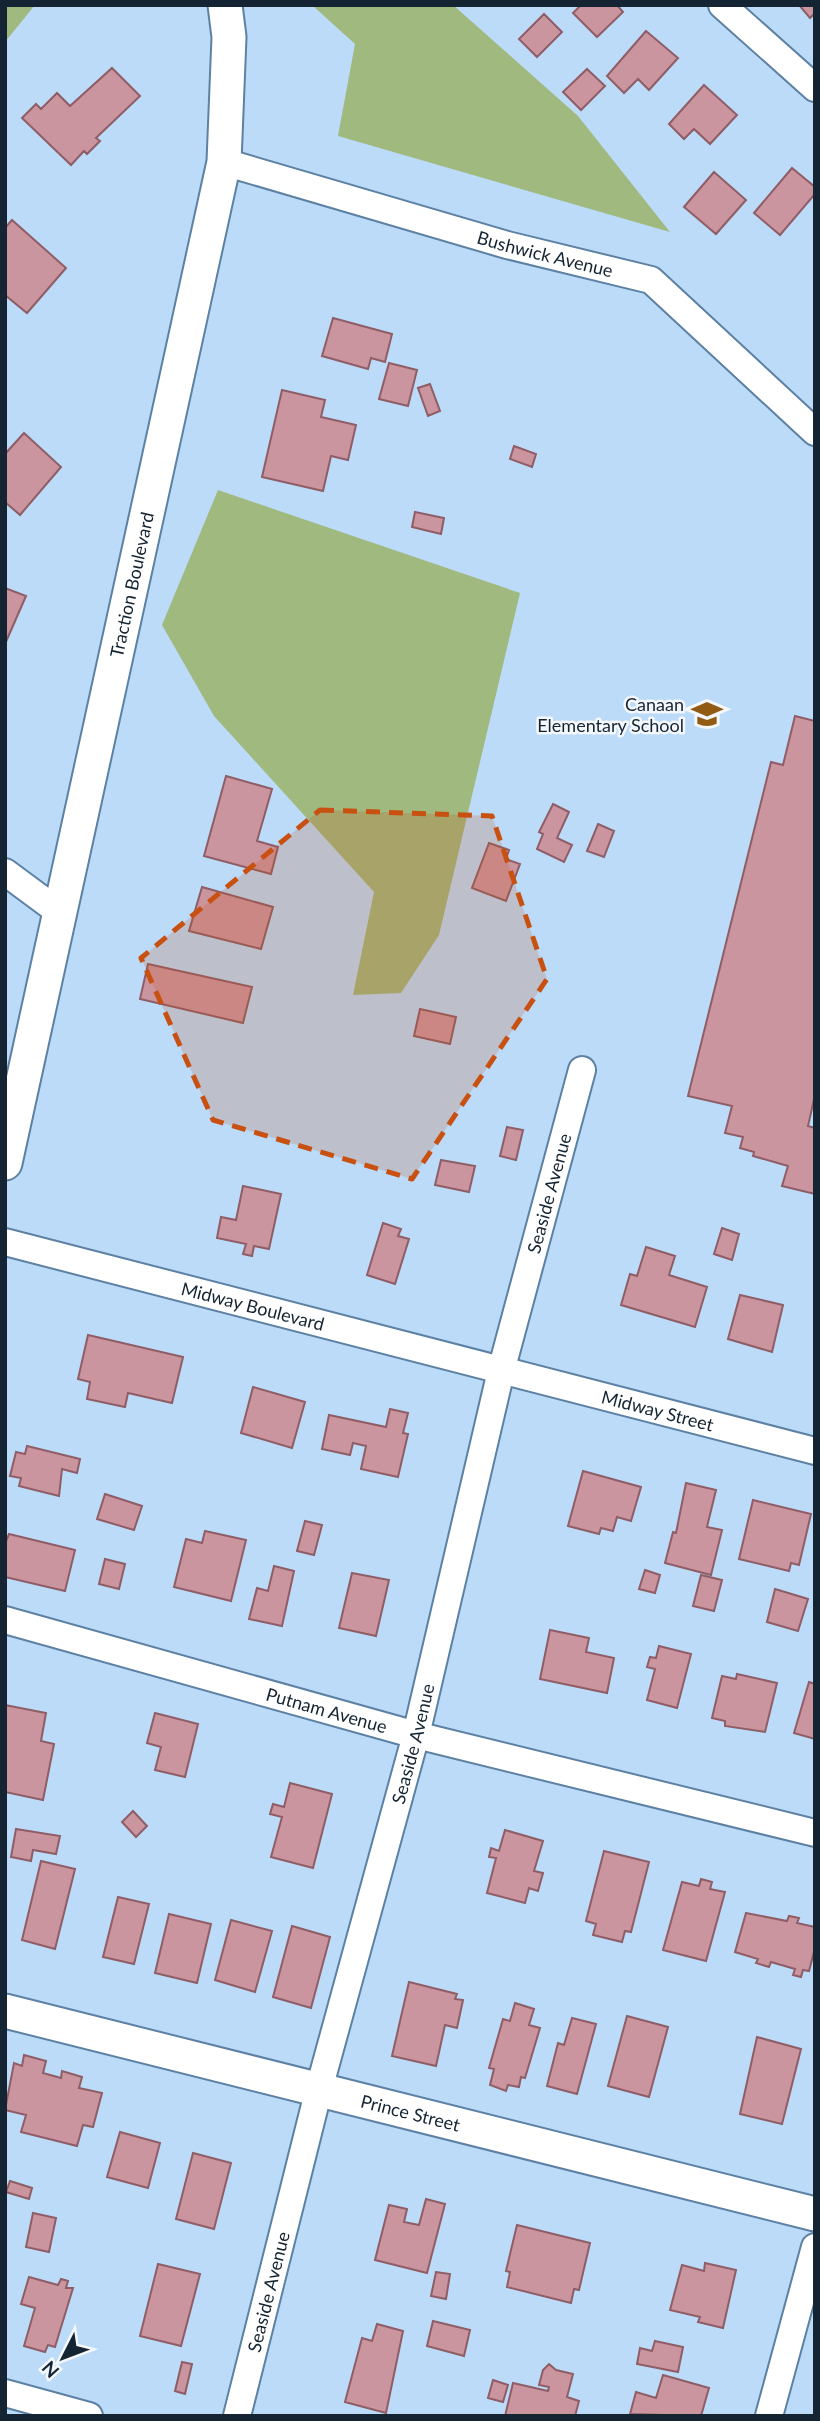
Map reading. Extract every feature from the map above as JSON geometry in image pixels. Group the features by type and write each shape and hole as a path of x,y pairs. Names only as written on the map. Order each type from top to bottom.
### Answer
{"street":[{"name":"Traction Boulevard","path":"5,1163 225,162 229,37 225,5"},
{"path":"722,5 815,88"},
{"name":"Bushwick Avenue","path":"225,162 507,245 651,280 815,432"},
{"path":"5,872 59,912"},
{"name":"Seaside Avenue","path":"237,2416 319,2088 416,1734 501,1371 582,1070"},
{"name":"Midway Boulevard","path":"5,1242 501,1371"},
{"name":"Midway Street","path":"501,1371 815,1451"},
{"name":"Putnam Avenue","path":"5,1620 416,1734 815,1833"},
{"name":"Prince Street","path":"5,2011 815,2214"},
{"path":"769,2416 815,2247"},
{"path":"5,2393 89,2416"}],"highlighted area":[{"path":"320,810 492,816 547,979 412,1179 213,1120 141,958"}],"green space":[{"path":"5,5 35,5 5,42"},
{"path":"312,5 453,5 578,116 670,232 338,136 355,44"},
{"path":"218,490 520,593 439,935 401,993 353,995 374,892 214,716 162,625"}],"building":[{"path":"581,5 617,5 623,12 597,37 573,13"},
{"path":"799,5 815,5 815,13 810,18"},
{"path":"544,14 562,32 537,57 519,39"},
{"path":"646,31 678,58 649,90 638,79 624,93 607,76"},
{"path":"112,68 140,96 96,138 100,141 87,154 84,151 71,165 22,118 36,104 41,109 57,93 70,106"},
{"path":"587,69 605,86 581,110 563,92"},
{"path":"704,85 737,115 710,144 694,129 684,139 669,124"},
{"path":"792,168 815,187 815,194 780,235 754,213"},
{"path":"714,172 746,200 716,234 684,207"},
{"path":"12,220 66,268 27,313 5,295 5,228"},
{"path":"333,318 392,334 385,362 371,358 368,369 322,356"},
{"path":"389,363 417,370 408,406 379,399"},
{"path":"430,384 440,411 428,416 418,388"},
{"path":"282,390 325,400 321,417 356,425 348,460 331,456 323,491 262,477"},
{"path":"24,433 61,467 20,515 5,502 5,454"},
{"path":"514,446 536,454 532,467 510,459"},
{"path":"415,512 444,518 441,534 412,527"},
{"path":"5,588 26,596 5,644"},
{"path":"795,716 815,721 815,1095 808,1126 815,1128 815,1194 782,1186 788,1166 753,1156 754,1152 740,1148 743,1137 725,1133 732,1106 688,1096 771,762 783,765"},
{"path":"226,776 272,789 257,841 278,847 271,874 204,856"},
{"path":"553,804 569,812 557,838 572,845 564,862 537,849 543,834 539,832"},
{"path":"598,824 614,831 604,857 587,851"},
{"path":"489,843 509,850 506,859 520,864 506,901 472,888"},
{"path":"202,887 273,907 261,949 189,931"},
{"path":"148,964 252,987 243,1023 140,999"},
{"path":"420,1009 456,1017 450,1044 414,1036"},
{"path":"507,1127 523,1130 516,1160 500,1156"},
{"path":"441,1160 475,1166 469,1192 435,1185"},
{"path":"243,1186 281,1194 269,1249 254,1246 252,1256 243,1254 246,1244 217,1238 221,1217 236,1220"},
{"path":"383,1223 401,1229 398,1236 409,1239 395,1284 367,1275"},
{"path":"722,1228 739,1234 732,1260 714,1254"},
{"path":"646,1247 675,1256 669,1275 707,1287 695,1327 621,1305 630,1274 637,1276"},
{"path":"740,1295 783,1305 772,1352 728,1339"},
{"path":"88,1335 183,1357 172,1403 128,1393 125,1407 87,1399 90,1382 78,1379"},
{"path":"253,1387 305,1402 292,1448 241,1433"},
{"path":"390,1409 408,1413 403,1433 408,1434 398,1477 361,1469 366,1446 353,1443 350,1455 322,1449 329,1415 386,1427"},
{"path":"27,1446 80,1459 77,1473 62,1469 59,1496 19,1486 21,1478 10,1476 16,1452 25,1454"},
{"path":"583,1471 641,1487 631,1521 617,1517 613,1531 601,1528 599,1534 568,1526"},
{"path":"686,1483 716,1490 707,1527 722,1530 711,1575 665,1563 673,1532 676,1533"},
{"path":"105,1494 142,1506 134,1530 97,1519"},
{"path":"753,1500 811,1514 799,1565 791,1563 789,1571 739,1559"},
{"path":"305,1521 322,1525 314,1555 297,1551"},
{"path":"205,1531 246,1540 231,1601 174,1587 186,1539 202,1543"},
{"path":"9,1534 75,1550 65,1591 5,1577 5,1544"},
{"path":"105,1559 125,1564 119,1589 99,1584"},
{"path":"274,1566 294,1571 282,1626 249,1619 257,1588 268,1591"},
{"path":"645,1570 660,1575 655,1593 639,1589"},
{"path":"352,1573 389,1580 376,1636 339,1628"},
{"path":"701,1575 722,1580 714,1611 693,1606"},
{"path":"775,1589 808,1599 798,1631 767,1622"},
{"path":"550,1630 589,1638 586,1652 614,1658 607,1693 540,1679"},
{"path":"659,1646 691,1654 677,1708 647,1700 655,1669 647,1667 650,1657 656,1658"},
{"path":"737,1674 777,1683 765,1732 725,1726 725,1721 712,1718 722,1676 736,1679"},
{"path":"809,1682 815,1684 815,1739 794,1733"},
{"path":"5,1705 46,1713 41,1741 54,1744 43,1800 5,1792"},
{"path":"155,1713 198,1724 185,1777 155,1770 161,1747 147,1743"},
{"path":"290,1783 332,1794 313,1868 271,1857 282,1817 270,1814 273,1804 284,1807"},
{"path":"133,1811 147,1826 136,1837 122,1822"},
{"path":"16,1829 60,1836 56,1854 33,1850 31,1861 11,1857"},
{"path":"505,1830 543,1841 534,1871 543,1873 538,1891 529,1888 525,1903 487,1893 496,1858 489,1857 491,1848 499,1851"},
{"path":"604,1851 649,1862 631,1932 625,1931 622,1942 593,1935 596,1924 586,1921"},
{"path":"41,1861 75,1869 55,1949 22,1940"},
{"path":"701,1879 712,1882 710,1889 725,1892 706,1961 663,1950 682,1882 699,1886"},
{"path":"118,1897 149,1904 134,1964 103,1957"},
{"path":"746,1913 787,1921 789,1916 799,1918 797,1923 815,1927 815,1948 809,1971 803,1970 801,1977 793,1975 795,1969 771,1962 769,1967 756,1963 758,1959 735,1952"},
{"path":"169,1914 211,1924 197,1983 155,1973"},
{"path":"231,1920 272,1931 255,1992 215,1980"},
{"path":"292,1926 330,1937 311,2008 273,1997"},
{"path":"409,1982 457,1994 455,1999 463,2000 457,2028 445,2025 436,2066 392,2056"},
{"path":"515,2003 534,2009 529,2025 540,2028 525,2078 521,2077 519,2087 508,2085 506,2091 490,2085 494,2069 489,2068 503,2019 510,2021"},
{"path":"627,2016 668,2027 649,2097 608,2086"},
{"path":"572,2018 596,2024 577,2094 547,2086 558,2043 564,2045"},
{"path":"757,2037 801,2049 782,2124 740,2114"},
{"path":"24,2055 46,2061 43,2073 61,2078 62,2071 82,2077 79,2088 102,2093 93,2127 83,2125 77,2146 21,2132 26,2115 5,2110 14,2063 22,2066"},
{"path":"120,2132 160,2143 148,2188 107,2177"},
{"path":"193,2153 231,2163 214,2229 176,2219"},
{"path":"10,2181 32,2188 29,2199 6,2192"},
{"path":"426,2199 445,2204 427,2273 375,2260 389,2205 407,2209 404,2222 419,2225"},
{"path":"33,2213 56,2218 49,2252 26,2247"},
{"path":"517,2225 590,2243 579,2290 574,2289 571,2303 507,2287 510,2272 506,2271"},
{"path":"705,2263 736,2270 723,2328 698,2322 700,2317 670,2310 682,2265 704,2271"},
{"path":"158,2264 200,2274 181,2346 140,2336"},
{"path":"436,2272 450,2274 446,2299 431,2296"},
{"path":"29,2277 58,2285 61,2279 68,2281 66,2288 73,2288 55,2347 48,2345 45,2352 24,2346 35,2308 21,2304"},
{"path":"433,2321 470,2330 464,2356 427,2346"},
{"path":"377,2324 403,2331 386,2413 345,2402 362,2338 372,2341"},
{"path":"655,2341 683,2347 678,2372 637,2364 640,2348 652,2351"},
{"path":"182,2362 192,2364 185,2394 175,2391"},
{"path":"549,2364 556,2370 573,2374 567,2397 579,2401 575,2416 505,2416 513,2383 548,2391 549,2387 539,2385 543,2370"},
{"path":"663,2375 709,2388 701,2416 630,2414 636,2392 656,2398"},
{"path":"493,2380 508,2385 503,2402 488,2398"}],"place":[{"name":"Canaan Elementary School","path":"707,714"}]}
